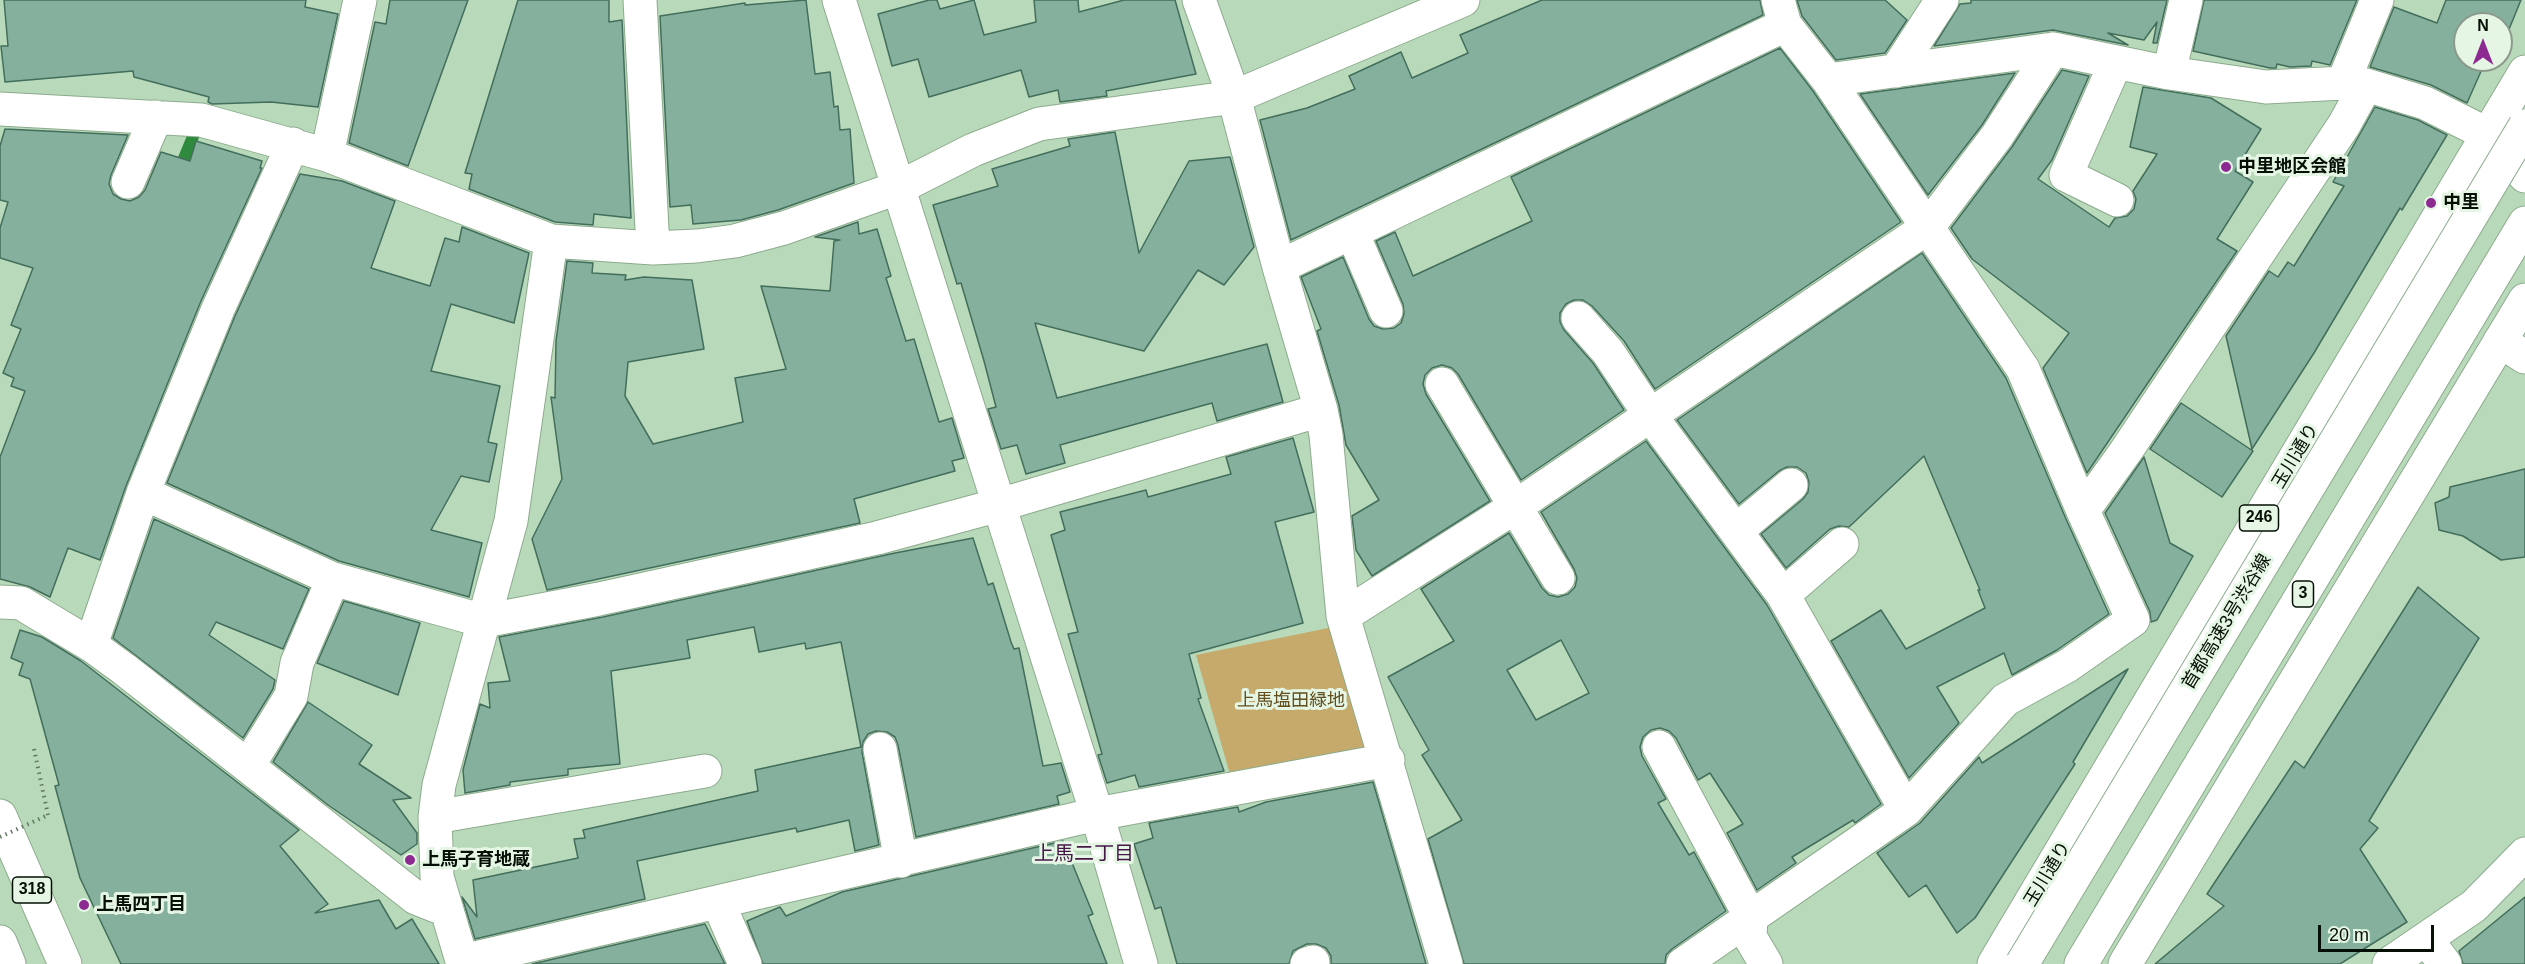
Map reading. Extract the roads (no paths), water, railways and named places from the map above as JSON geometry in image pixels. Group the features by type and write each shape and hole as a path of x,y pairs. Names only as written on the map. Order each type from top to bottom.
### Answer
{"main road":[{"path":"327,155 360,0"},
{"path":"640,0 652,248"},
{"path":"839,0 1097,814 1141,964"},
{"path":"1199,0 1234,97 1279,267 1321,410 1326,435 1343,616 1388,760 1446,964"},
{"path":"0,109 201,120 327,155 551,241 652,248 697,246 735,241 784,228 900,188 973,150 1039,124 1234,97 1463,0"},
{"path":"1896,70 1942,0"},
{"path":"2169,73 2186,0"},
{"path":"2083,511 2126,451 2344,125 2377,0"},
{"path":"1279,267 1781,13 2023,369 2083,511 2133,620 2067,666 2005,700 1906,810 1683,964"},
{"path":"1343,616 1515,507 1928,227 1996,136 2053,49"},
{"path":"1828,80 2053,49 2169,73 2266,87 2354,84 2425,102 2487,134 2525,176"},
{"path":"2116,62 2066,175 2117,200"},
{"name":"玉川通り","path":"1994,964 2525,72"},
{"path":"128,182 156,117"},
{"name":"首都高速3号渋谷線","path":"2022,964 2525,126"},
{"path":"91,645 143,493 218,309 293,144"},
{"name":"3","path":"2081,964 2525,223"},
{"path":"1352,232 1386,311"},
{"path":"551,241 511,521 439,784 435,817 437,877 462,962 1097,814 1388,760"},
{"path":"2125,964 2512,349 2525,300"},
{"path":"1578,318 1608,352 1650,416 1783,595 1906,810"},
{"path":"1442,384 1558,578"},
{"path":"143,493 333,579 484,621 599,599 877,538 999,505 1321,410"},
{"path":"1736,531 1791,485"},
{"path":"1783,595 1842,544"},
{"path":"249,766 291,696 297,663 333,579"},
{"path":"0,602 21,603 91,645 416,898 436,906 444,905"},
{"path":"1659,747 1751,918 1750,937 1766,964"},
{"path":"880,749 901,861"},
{"path":"435,817 705,771"},
{"name":"318","path":"0,816 65,964"},
{"path":"2389,964 2436,952 2474,906 2525,854"},
{"path":"718,902 744,964"},
{"path":"0,942 9,964"}],"waterway":[{"path":"178,173 199,122"}],"place":[{"name":"中里地区会館","path":"2226,167"},
{"name":"中里","path":"2431,203"},
{"name":"上馬子育地蔵","path":"410,860"},
{"name":"上馬四丁目","path":"84,905"}],"district":[{"name":"上馬二丁目","path":"1084,854"}],"park label":[{"name":"上馬塩田緑地","path":"1291,701"}]}
